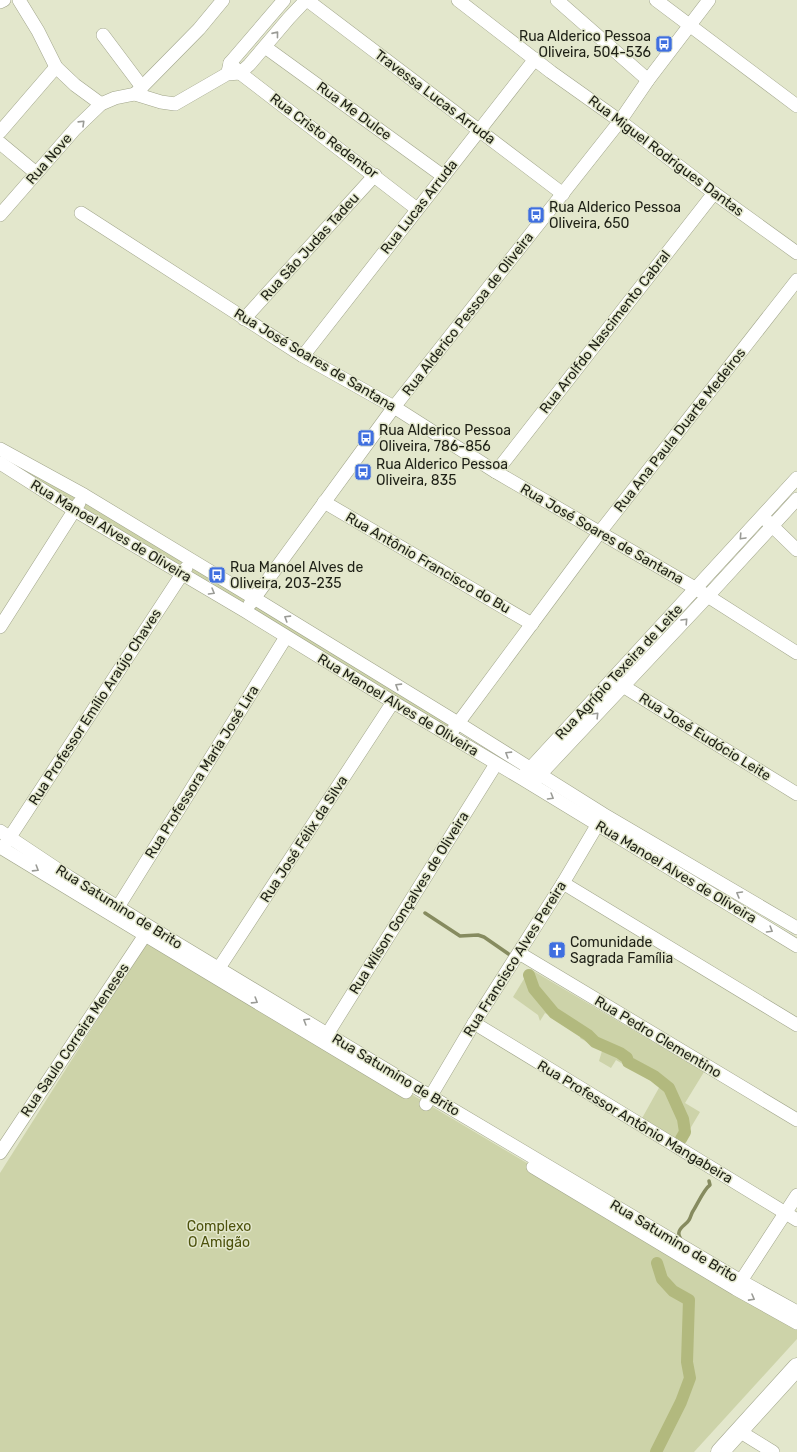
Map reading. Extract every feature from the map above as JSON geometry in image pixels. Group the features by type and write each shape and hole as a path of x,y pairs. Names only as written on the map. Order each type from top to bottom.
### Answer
{"main road":[{"path":"720,1452 797,1367"}],"street":[{"path":"0,2 4,0"},
{"path":"19,0 38,31 56,67 75,85 100,104 138,91 199,30 223,0"},
{"path":"232,70 284,0"},
{"path":"103,35 138,91 161,102 175,104 232,70 249,65 289,18 307,0"},
{"name":"Travessa Lucas Arruda","path":"307,0 563,194"},
{"name":"Rua Miguel Rodrigues Dantas","path":"458,0 714,193 797,253"},
{"path":"557,0 648,80"},
{"path":"656,0 797,106"},
{"name":"Rua Alderico Pessoa de Oliveira","path":"245,611 394,407 620,121 648,80 709,0"},
{"name":"Rua Me Dulce","path":"265,47 443,176"},
{"name":"Rua Lucas Arruda","path":"303,356 535,59"},
{"path":"0,132 56,67"},
{"name":"Rua Cristo Redentor","path":"232,70 375,175 418,209"},
{"name":"Rua Nove","path":"0,215 75,129 100,104"},
{"path":"0,143 36,173"},
{"name":"Rua São Judas Tadeu","path":"244,319 375,175"},
{"name":"Rua Arolfdo Nascimento Cabral","path":"496,472 714,193"},
{"name":"Rua José Soares de Santana","path":"81,213 303,356 394,407 496,472 695,588 797,653"},
{"name":"Rua Ana Paula Duarte Medeiros","path":"449,735 600,532 797,280"},
{"name":"Rua Manoel Alves de Oliveira","path":"0,449 84,495 458,723 531,776 797,946"},
{"name":"Rua Manoel Alves de Oliveira","path":"0,462 74,510 245,611 496,764 531,776"},
{"name":"Rua Agrípio Texeira de Leite","path":"618,683 695,588 797,478"},
{"path":"0,627 84,495"},
{"name":"Rua Agrípio Texeira de Leite","path":"531,776 618,683 708,596 797,499"},
{"name":"Rua Antônio Francisco do Bu","path":"324,502 532,624"},
{"path":"762,516 797,550"},
{"name":"Rua Professor Emílio Araújo Chaves","path":"1,850 5,834 191,560"},
{"name":"Rua Professora Maria José Lira","path":"118,908 286,637"},
{"name":"Rua José Eudócio Leite","path":"618,683 797,794"},
{"name":"Rua José Félix da Silva","path":"216,972 393,702"},
{"name":"Rua Wilson Gonçalves de Oliveira","path":"325,1038 496,764"},
{"name":"Rua Manoel Alves de Oliveira","path":"600,820 797,928"},
{"name":"Rua Francisco Alves Pereira","path":"428,1100 474,1023 563,883 600,820"},
{"name":"Rua Satumino de Brito","path":"5,834 118,908 147,932"},
{"name":"Rua Satumino de Brito","path":"1,850 216,972 738,1285 797,1323"},
{"path":"563,883 797,1025"},
{"name":"Rua Saulo Correira Meneses","path":"0,1153 147,932"},
{"name":"Rua Pedro Clementino","path":"519,953 797,1120"},
{"name":"Rua Professor Antônio Mangabeira","path":"474,1023 797,1220"},
{"path":"738,1285 797,1195"},
{"name":"Rua Satumino de Brito","path":"738,1285 797,1312"},
{"path":"739,1432 773,1452"}],"green space":[{"path":"0,451 78,496 71,509 0,460"},
{"path":"84,499 186,560 180,571 77,509"},
{"path":"193,563 250,598 244,608 186,574"},
{"path":"255,601 454,723 448,732 249,610"},
{"name":"Complexo O Amigão","path":"149,938 797,1324 797,1339 694,1452 0,1452 0,1173"},
{"path":"530,969 704,1072 685,1103 700,1112 681,1144 641,1120 660,1086 616,1060 611,1068 599,1061 602,1051 580,1038 581,1033 545,1013 540,1021 538,1015 513,997"}],"waterway":[{"path":"425,913 460,936 478,935 484,937 510,955"},
{"path":"529,975 534,989 554,1013 588,1035 595,1042 620,1053 627,1058 628,1062 654,1076 669,1088 683,1119 685,1132 681,1139"},
{"path":"682,1241 679,1235 680,1230 688,1221 703,1193 710,1185 709,1181"},
{"path":"656,1452 681,1402 690,1378 687,1362 689,1300 673,1291 662,1279 657,1263"}],"place":[{"name":"Rua Alderico Pessoa Oliveira, 504-536","path":"664,44"},
{"name":"Rua Alderico Pessoa Oliveira, 650","path":"536,215"},
{"name":"Rua Alderico Pessoa Oliveira, 786-856","path":"366,438"},
{"name":"Rua Alderico Pessoa Oliveira, 835","path":"363,472"},
{"name":"Rua Manoel Alves de Oliveira, 203-235","path":"217,575"},
{"name":"Comunidade Sagrada Família","path":"557,950"}]}
